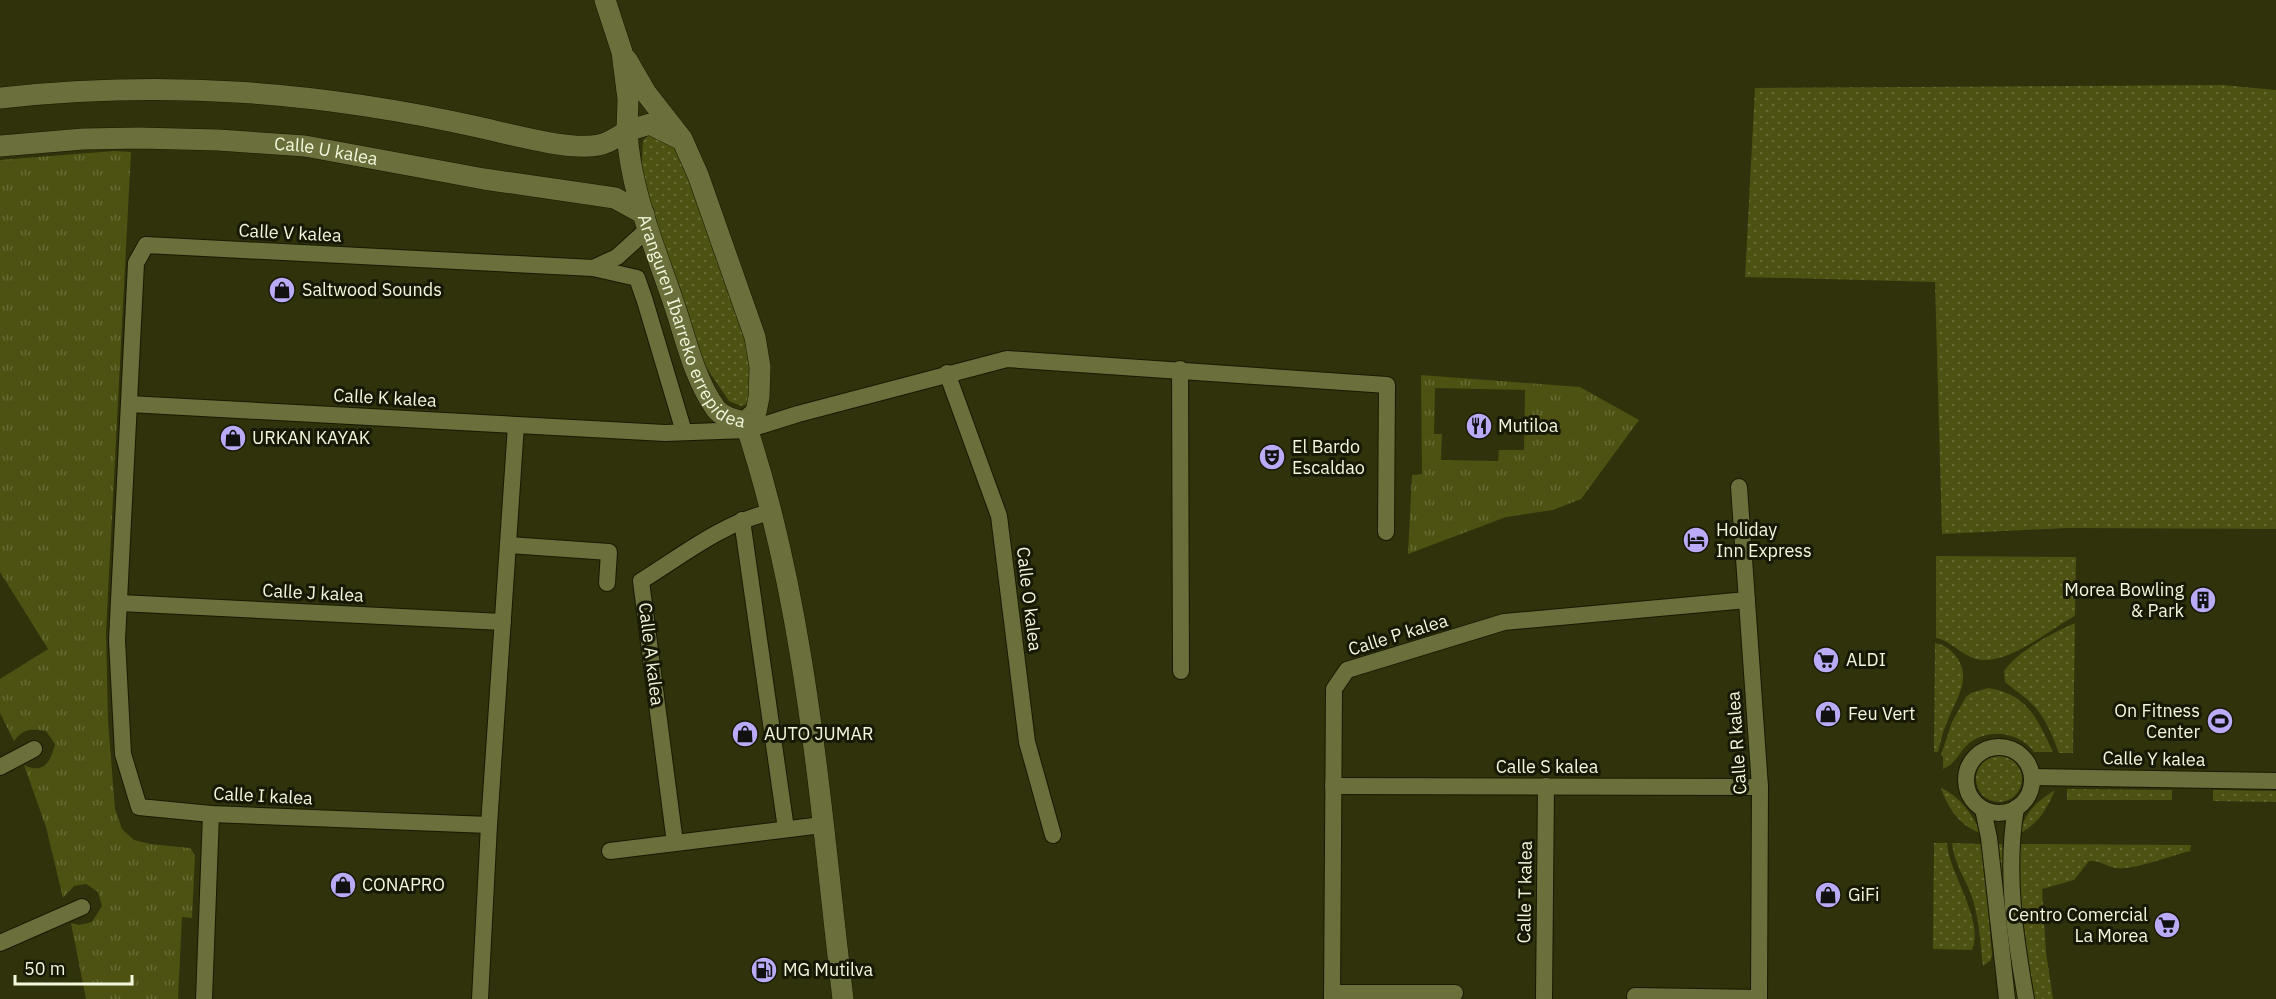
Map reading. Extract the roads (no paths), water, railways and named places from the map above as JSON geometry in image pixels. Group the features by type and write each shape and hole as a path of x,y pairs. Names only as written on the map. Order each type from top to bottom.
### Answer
{"street":[{"name":"Aranguren Ibarreko errepidea","path":"605,0 622,52 628,99 628,160 646,221 708,397 718,411 746,426 756,412 759,397 760,367 755,337 698,175 682,140 646,93 622,52"},
{"path":"0,98 126,88 193,88 289,96 398,110 534,139 584,147 602,145 627,131 650,124 682,140"},
{"name":"Calle U kalea","path":"0,147 83,139 139,138 218,140 305,146 484,179 615,198 646,221"},
{"name":"Calle V kalea","path":"593,268 617,257 646,221"},
{"name":"Calle V kalea","path":"129,404 136,263 146,245 593,268 637,278 684,432"},
{"path":"843,999 798,632 771,512 746,426 1007,359 1180,369 1387,385 1386,532"},
{"path":"1180,369 1181,671"},
{"name":"Calle O kalea","path":"947,373 999,516 1027,742 1053,835"},
{"path":"120,603 129,404"},
{"name":"Calle K kalea","path":"129,404 684,432 746,426"},
{"path":"480,999 489,825 516,425"},
{"name":"Calle R kalea","path":"1635,996 1759,998 1760,787 1739,487"},
{"name":"Calle A kalea","path":"675,843 641,582 715,534 742,520 771,512"},
{"path":"742,520 786,829"},
{"path":"509,545 609,552 607,584"},
{"name":"Calle P kalea","path":"1455,993 1332,996 1334,689 1347,669 1504,622 1747,600"},
{"name":"Calle J kalea","path":"120,603 503,622"},
{"name":"Calle I kalea","path":"120,603 117,640 123,754 139,807 211,814 489,825"},
{"path":"2008,748 2019,754 2028,765 2032,777 2030,791 2025,800 2016,808 2005,813 1994,813 1983,809 1971,798 1966,781 1968,767 1973,759 1986,749 2008,748"},
{"path":"0,766 34,749"},
{"name":"Calle Y kalea","path":"2032,777 2276,781"},
{"name":"Calle S kalea","path":"1333,786 1760,787"},
{"name":"Calle T kalea","path":"1544,999 1546,786"},
{"path":"2016,808 2011,839 2013,904 2026,999"},
{"path":"1983,809 1989,838 2007,999"},
{"path":"204,999 211,814"},
{"path":"610,851 822,825"},
{"path":"0,943 82,907"}],"place":[{"name":"Saltwood Sounds","path":"282,290"},
{"name":"Mutiloa","path":"1479,426"},
{"name":"URKAN KAYAK","path":"233,438"},
{"name":"El Bardo Escaldao","path":"1272,457"},
{"name":"Holiday Inn Express","path":"1696,540"},
{"name":"Morea Bowling & Park","path":"2203,600"},
{"name":"ALDI","path":"1826,660"},
{"name":"Feu Vert","path":"1828,714"},
{"name":"On Fitness Center","path":"2220,721"},
{"name":"AUTO JUMAR","path":"745,734"},
{"name":"CONAPRO","path":"343,885"},
{"name":"GiFi","path":"1828,895"},
{"name":"Centro Comercial La Morea","path":"2167,925"},
{"name":"MG Mutilva","path":"764,970"}]}
